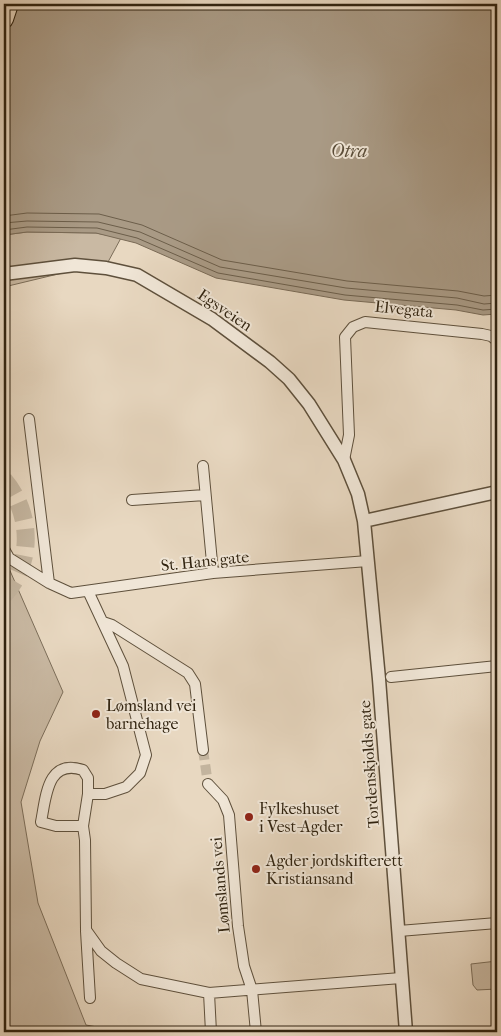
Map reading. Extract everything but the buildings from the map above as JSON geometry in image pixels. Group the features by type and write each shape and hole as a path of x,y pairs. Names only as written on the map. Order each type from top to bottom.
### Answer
{"highway":[{"path":"4,19 9,4"}],"street":[{"name":"Egsveien","path":"4,274 75,265 106,268 137,275 206,315 270,362 289,379 309,404 344,460 358,494"},
{"name":"Elvegata","path":"344,460 349,435 345,337 353,327 365,322 482,334 491,336 497,341"},
{"path":"29,420 49,583"},
{"path":"203,466 212,573"},
{"path":"364,520 497,492"},
{"name":"Tordenskjolds gate","path":"358,494 364,520 368,561 406,1032"},
{"path":"132,500 205,495"},
{"name":"St. Hans gate","path":"4,549 9,558 49,583 72,593 212,573 368,561"},
{"path":"88,591 123,666 146,755 140,773 126,787 105,794 88,794"},
{"path":"103,622 112,625 188,673 195,684 203,750"},
{"path":"391,678 497,666"},
{"path":"83,826 56,826 41,822 48,783 60,771 75,767 83,770 88,778 88,794 83,826 90,998"},
{"name":"Lømslands vei","path":"208,784 223,800 228,810 238,926 244,966 252,990 256,1032"},
{"path":"398,931 497,923"},
{"path":"86,930 102,951 116,963 141,979 209,992 401,978"},
{"path":"209,992 211,1032"}],"shaded area":[{"path":"27,232 96,233 121,238 108,262 4,287 4,235"},
{"path":"4,557 63,692 40,741 21,802 38,903 86,1025 125,1032 4,1032"},
{"path":"497,961 497,989 477,990 473,985 471,964"}],"water":[{"name":"Otra","path":"4,4 497,4 497,314 483,315 456,310 344,300 216,278 136,243 96,233 27,232 4,235"}],"tunnel":[{"path":"4,480 20,507 26,538 21,568 14,582 4,595"},
{"path":"203,750 208,784"}],"place":[{"name":"Lømsland vei barnehage","path":"96,714"},
{"name":"Fylkeshuset i Vest-Agder","path":"249,817"},
{"name":"Agder jordskifterett Kristiansand","path":"256,869"}]}
